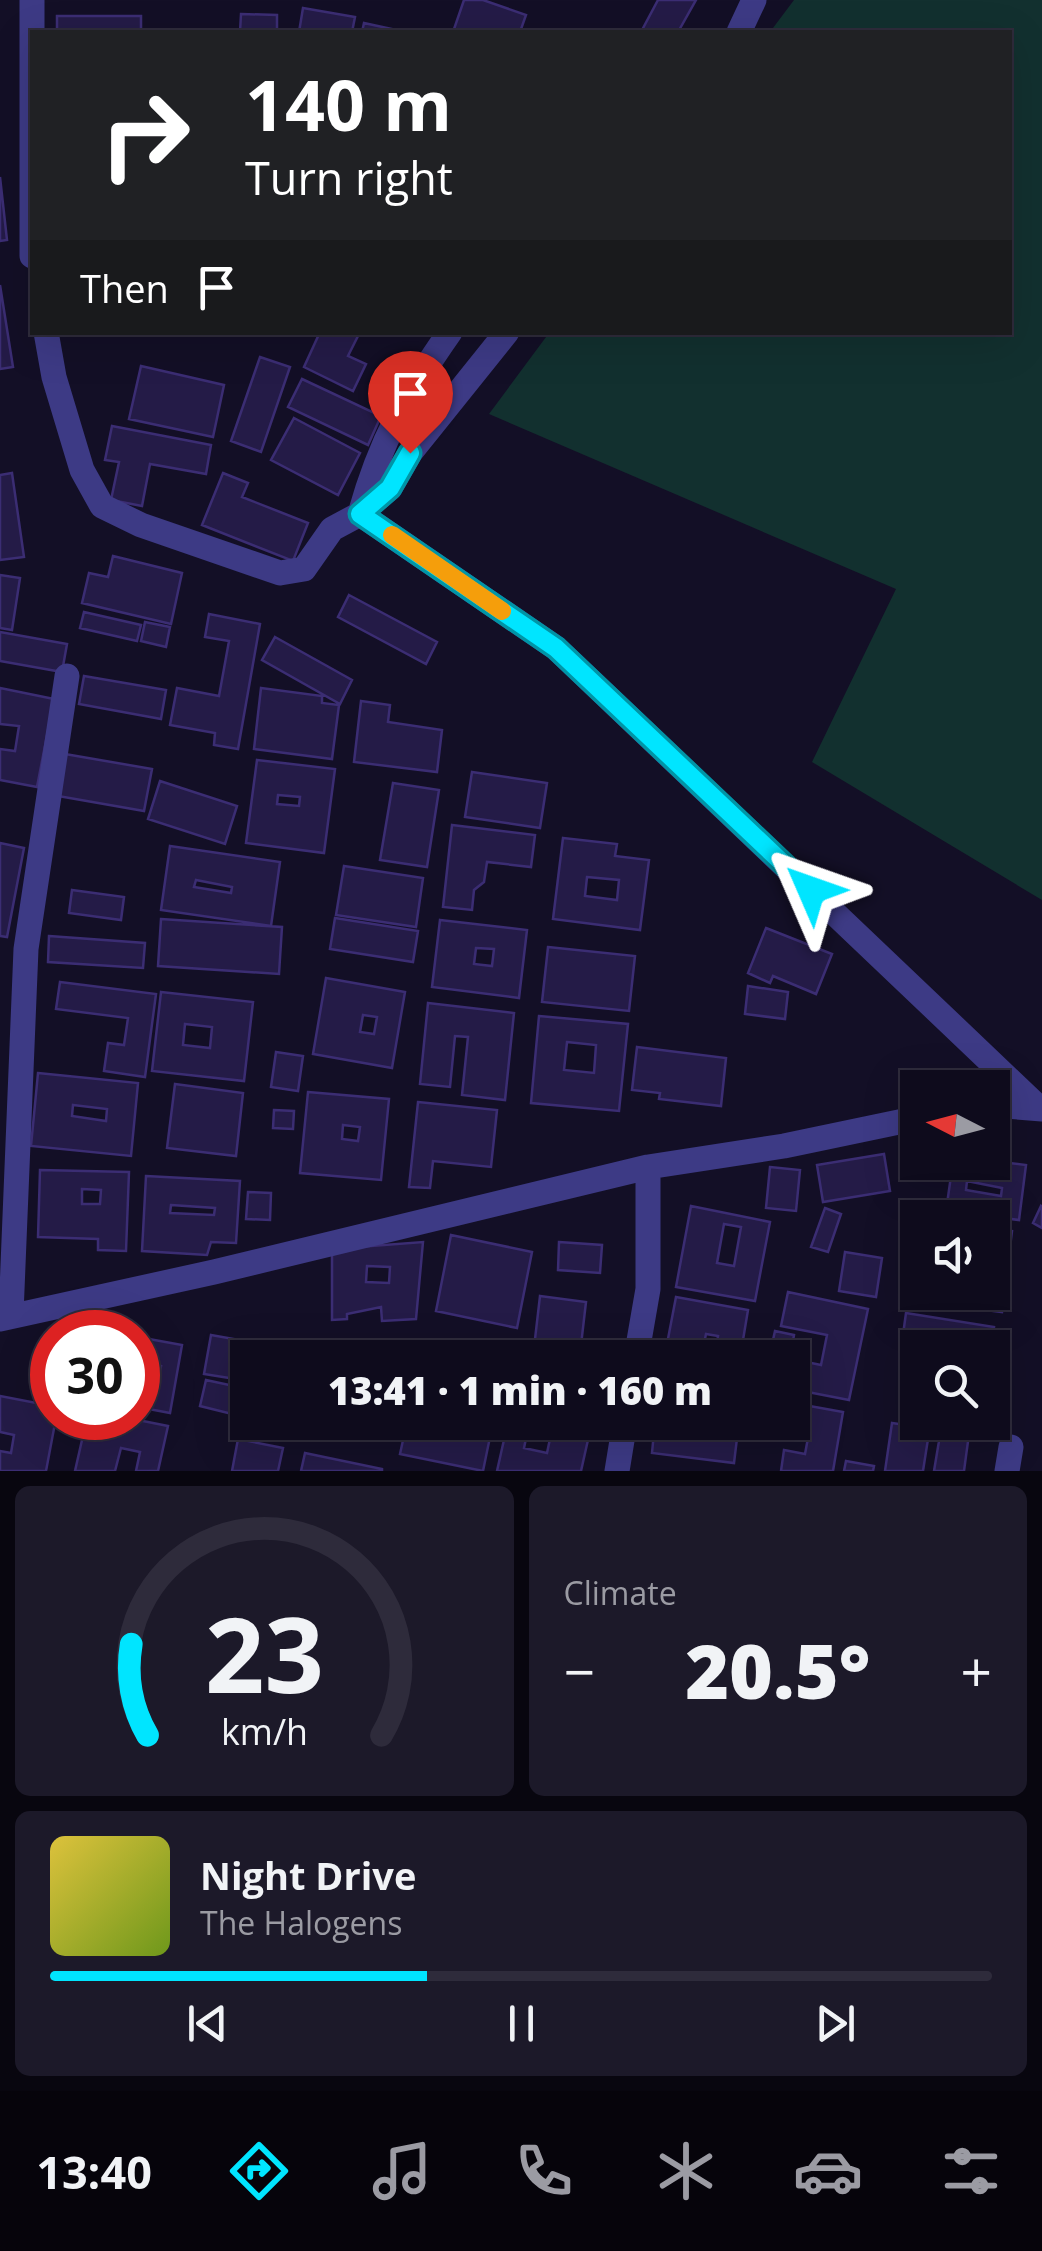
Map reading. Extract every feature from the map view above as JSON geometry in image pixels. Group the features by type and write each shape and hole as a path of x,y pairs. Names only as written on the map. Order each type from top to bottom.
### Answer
{"street":[{"path":"32,0 32,30"},
{"path":"741,30 754,0"},
{"path":"47,335 54,377 82,470 102,506 141,526 280,572 304,568 332,529 360,514 390,488 410,453 505,335"},
{"path":"360,514 370,476 403,403 448,335"},
{"path":"360,514 556,648 1040,1107"},
{"path":"68,676 26,949 6,1317 214,1272 648,1167 784,1146 900,1122"},
{"path":"1010,1106 1040,1107"},
{"path":"639,1340 648,1290 648,1167"},
{"path":"616,1471 622,1440"}],"green space":[{"path":"794,0 1042,0 1042,900 812,762 896,589 489,414 548,335 1012,335 1012,30 772,30"}],"building":[{"path":"464,0 483,0 526,15 521,30 454,30"},
{"path":"658,0 696,0 679,30 642,30"},
{"path":"303,8 355,17 352,30 299,30"},
{"path":"241,14 277,15 277,30 240,30"},
{"path":"57,16 141,16 141,30 57,30"},
{"path":"364,23 396,30 362,30"},
{"path":"0,177 7,240 0,241"},
{"path":"0,285 13,367 0,369"},
{"path":"319,335 358,335 348,356 366,364 353,391 304,367"},
{"path":"260,357 290,367 261,452 231,441"},
{"path":"141,366 224,385 213,437 129,419"},
{"path":"302,379 381,416 368,445 288,407"},
{"path":"294,418 360,453 338,495 271,460"},
{"path":"112,426 211,445 206,474 150,464 142,506 111,500 119,462 105,460"},
{"path":"12,473 24,557 0,560 0,475"},
{"path":"223,473 248,483 242,497 308,523 293,561 202,525"},
{"path":"113,556 182,573 171,624 82,603 89,573 108,577"},
{"path":"0,575 20,578 12,630 0,628"},
{"path":"349,595 437,642 426,664 338,617"},
{"path":"84,612 141,625 137,641 80,628"},
{"path":"209,614 260,624 238,749 214,745 215,733 170,725 177,688 219,696 229,641 205,637"},
{"path":"145,622 170,627 166,647 141,641"},
{"path":"0,632 67,644 62,672 0,661"},
{"path":"275,637 352,680 340,704 262,660"},
{"path":"84,676 166,690 161,719 79,704"},
{"path":"0,688 54,699 37,787 0,780 0,749 15,751 19,726 0,724"},
{"path":"261,688 322,696 322,703 339,705 332,759 254,749"},
{"path":"361,701 390,705 388,722 442,730 437,772 354,762"},
{"path":"65,754 152,769 144,811 58,796"},
{"path":"257,760 335,769 324,853 246,843","holes":["278,795 300,797 299,806 277,804"]},
{"path":"472,772 547,783 540,828 465,817"},
{"path":"160,781 237,806 225,844 148,819"},
{"path":"393,783 439,790 427,867 380,860"},
{"path":"452,825 535,835 531,867 487,862 484,882 474,890 472,910 443,907"},
{"path":"563,838 617,844 615,856 649,860 640,930 553,919","holes":["587,877 619,880 617,900 585,896"]},
{"path":"0,843 24,848 7,937 0,936"},
{"path":"170,846 280,862 271,926 161,910","holes":["196,880 232,887 231,893 194,887"]},
{"path":"344,866 423,878 416,927 336,915"},
{"path":"72,890 124,897 121,920 69,913"},
{"path":"335,918 418,931 413,962 330,949"},
{"path":"161,919 282,927 279,974 158,966"},
{"path":"440,920 527,930 519,998 432,987","holes":["476,948 494,949 492,966 474,964"]},
{"path":"766,928 832,954 816,994 773,976 770,983 748,973"},
{"path":"49,936 145,943 143,968 48,962"},
{"path":"548,947 635,956 629,1011 542,1002"},
{"path":"326,978 405,992 392,1068 313,1054","holes":["363,1015 377,1017 374,1034 360,1032"]},
{"path":"60,982 156,994 145,1077 104,1071 108,1043 124,1045 128,1018 56,1009"},
{"path":"748,986 788,992 785,1019 745,1014"},
{"path":"161,992 253,1002 244,1081 152,1071","holes":["185,1024 212,1027 210,1048 183,1045"]},
{"path":"428,1003 514,1013 505,1100 462,1095 468,1037 455,1036 450,1087 420,1084"},
{"path":"539,1016 628,1024 619,1111 531,1103","holes":["567,1042 596,1045 594,1073 564,1070"]},
{"path":"637,1047 726,1058 721,1106 659,1099 660,1093 632,1090"},
{"path":"276,1052 303,1056 298,1091 271,1087"},
{"path":"38,1073 138,1083 131,1156 31,1146","holes":["73,1105 107,1109 106,1121 72,1116"]},
{"path":"175,1084 243,1093 236,1156 167,1148"},
{"path":"308,1092 389,1099 381,1180 300,1173","holes":["343,1125 360,1127 358,1141 342,1139"]},
{"path":"418,1102 497,1110 491,1167 433,1161 430,1188 409,1187"},
{"path":"274,1110 294,1111 293,1129 273,1128"},
{"path":"884,1154 890,1191 823,1202 817,1165"},
{"path":"1010,1163 1026,1165 1019,1220 1010,1219 1010,1200 948,1200 950,1180 1010,1180","holes":["967,1181 1002,1188 1001,1196 966,1190"]},
{"path":"770,1167 800,1170 796,1211 766,1208"},
{"path":"40,1170 129,1172 126,1251 98,1250 98,1239 38,1237","holes":["82,1189 101,1190 100,1204 82,1204"]},
{"path":"146,1176 240,1181 236,1243 211,1242 207,1255 142,1251","holes":["171,1205 215,1208 214,1215 170,1213"]},
{"path":"248,1192 271,1193 270,1220 246,1219"},
{"path":"691,1206 770,1222 755,1301 676,1287","holes":["724,1224 741,1227 734,1266 717,1263"]},
{"path":"1042,1207 1042,1228 1033,1223"},
{"path":"825,1208 841,1214 828,1252 811,1247"},
{"path":"451,1235 532,1252 517,1328 436,1311"},
{"path":"423,1242 416,1319 382,1321 381,1307 332,1320 332,1249","holes":["367,1266 390,1267 389,1283 366,1282"]},
{"path":"559,1242 602,1245 600,1273 558,1270"},
{"path":"845,1252 882,1258 876,1297 839,1291"},
{"path":"788,1292 868,1309 849,1400 810,1392 810,1363 821,1365 827,1335 781,1326"},
{"path":"540,1296 586,1302 582,1340 535,1339"},
{"path":"676,1297 748,1310 743,1340 717,1340 718,1336 706,1334 705,1340 668,1340"},
{"path":"906,1313 994,1327 994,1330 904,1330"},
{"path":"775,1331 794,1335 793,1340 773,1340"},
{"path":"211,1335 239,1340 230,1340 230,1378 204,1374"},
{"path":"160,1341 182,1345 170,1413 160,1411"},
{"path":"206,1380 230,1385 230,1414 200,1406"},
{"path":"0,1396 30,1402 30,1440 52,1440 46,1471 0,1471 0,1451 11,1453 14,1435 0,1432"},
{"path":"810,1406 843,1412 833,1471 781,1471 784,1450 805,1454 810,1440"},
{"path":"892,1423 900,1424 900,1440 928,1440 923,1471 885,1471"},
{"path":"160,1424 168,1426 158,1471 136,1471 140,1452 121,1448 115,1471 75,1471 82,1440 160,1440"},
{"path":"238,1440 283,1448 278,1471 232,1471"},
{"path":"403,1440 489,1440 483,1471 400,1454"},
{"path":"504,1440 526,1440 524,1448 547,1453 550,1440 588,1440 581,1471 497,1471"},
{"path":"653,1440 737,1440 734,1463 652,1453"},
{"path":"934,1440 968,1440 964,1471 934,1471 939,1441"},
{"path":"305,1453 382,1469 382,1471 301,1471"},
{"path":"846,1461 874,1466 873,1471 844,1471"}],"slow traffic":[{"path":"392,535 502,611"}],"route":[{"path":"410,453 390,488 360,514 556,648 811,890"}]}
